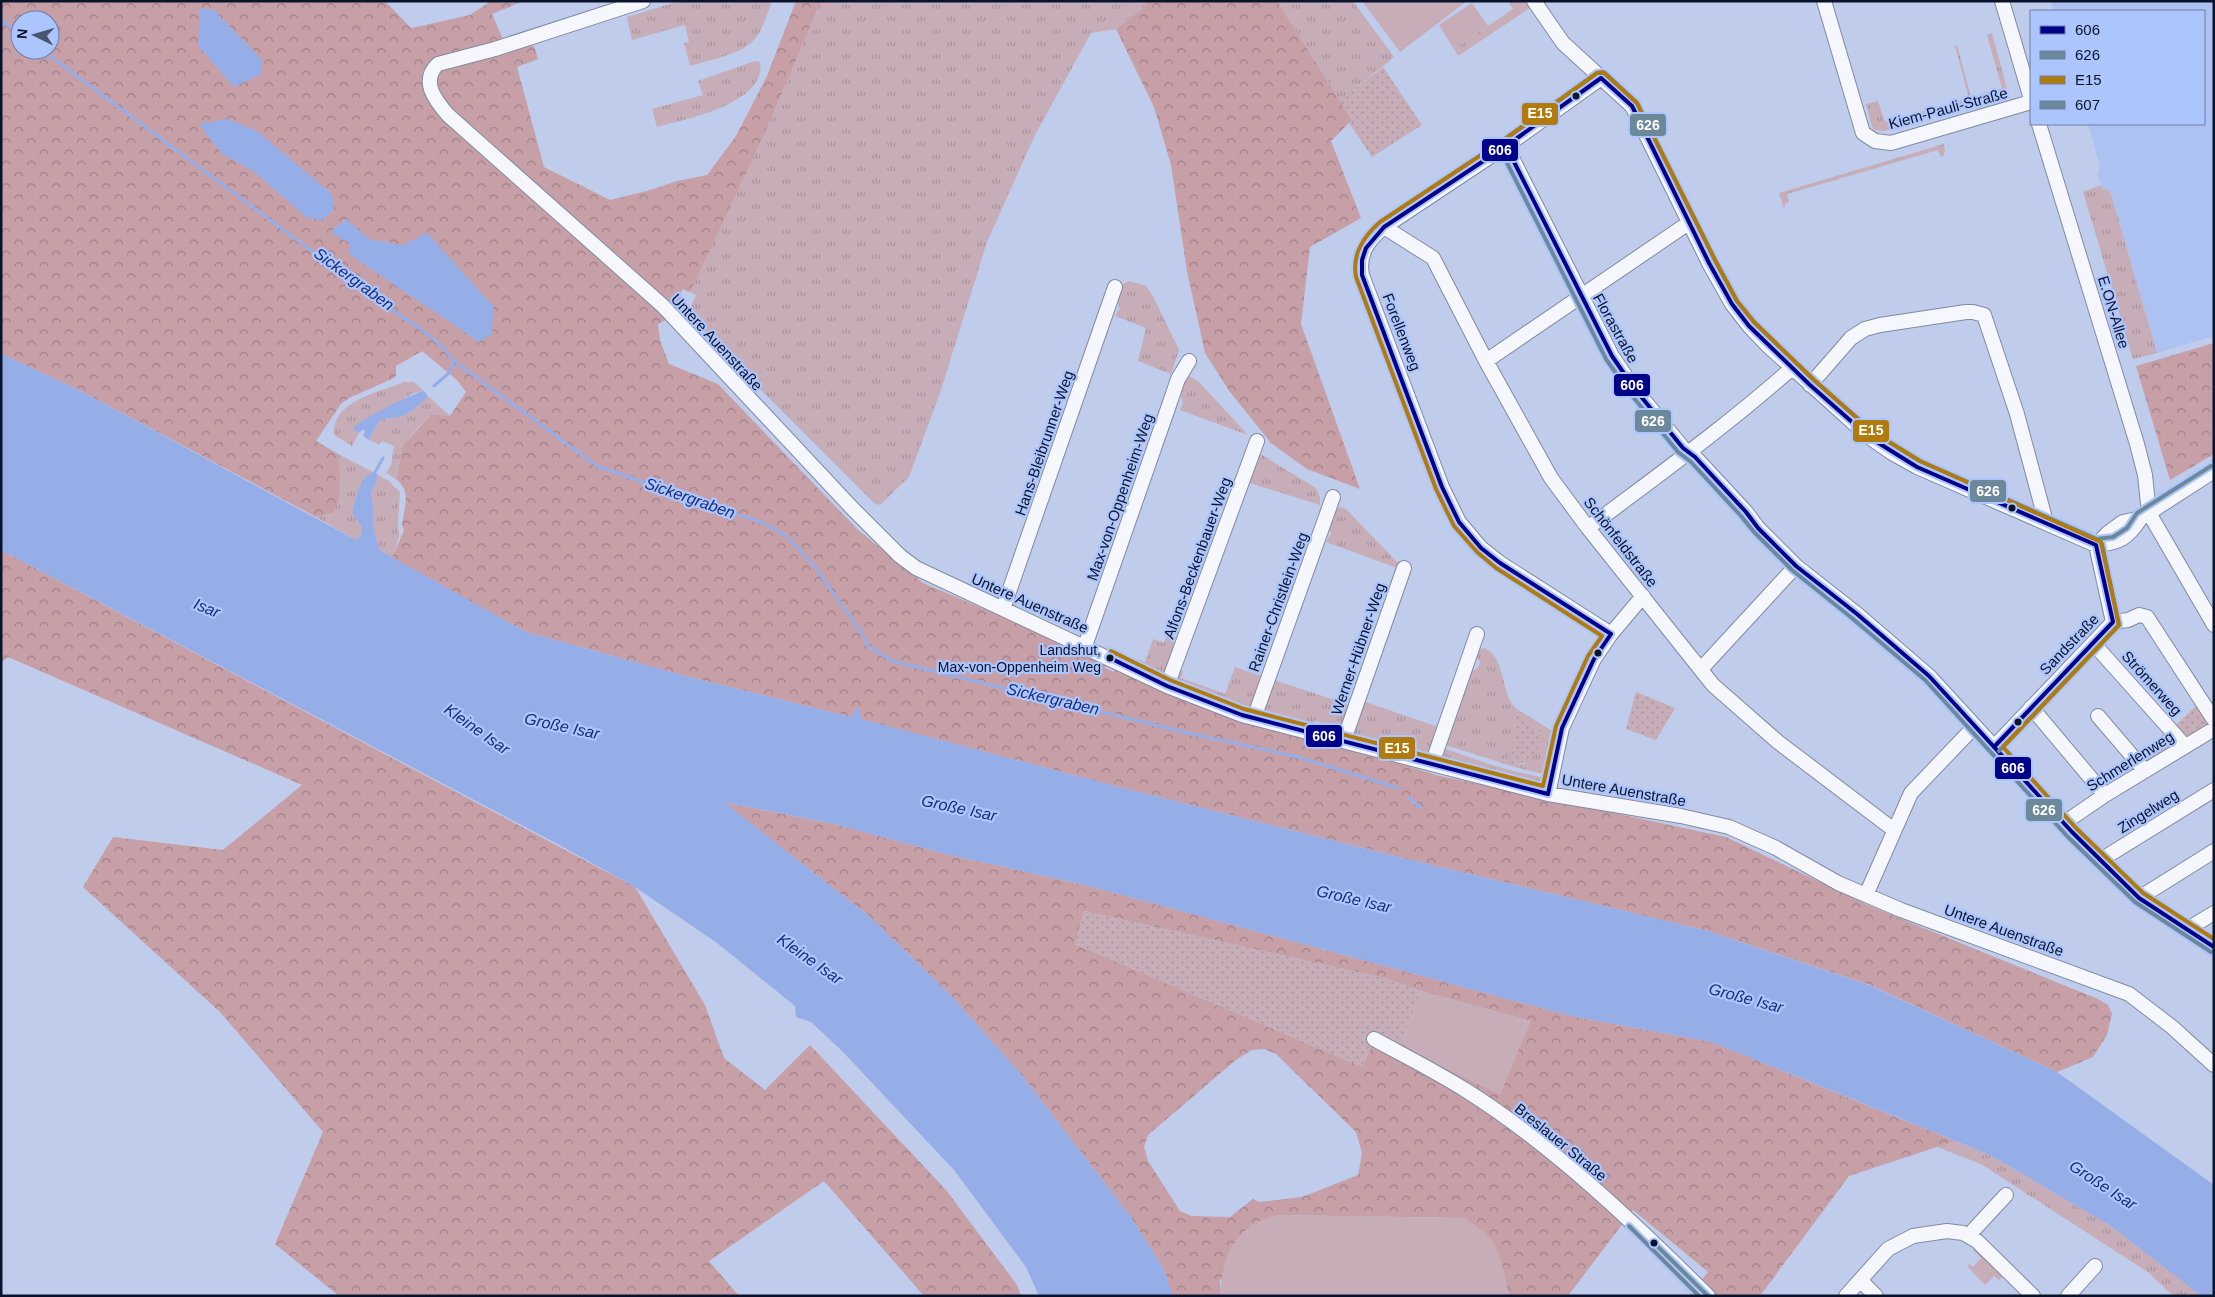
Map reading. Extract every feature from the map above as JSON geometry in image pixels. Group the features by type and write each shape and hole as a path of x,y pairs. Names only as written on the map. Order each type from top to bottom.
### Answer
{"street":[{"name":"Untere Auenstraße","path":"643,1 495,49 438,64 431,75 430,90 436,101 448,115 663,306 852,508 900,556 933,578 1086,646 1167,686 1254,718 1548,794 1681,816 1729,827 1776,848 1838,883 1900,910 2129,994 2167,1023 2214,1065"},
{"path":"1534,1 1564,43 1632,106 1709,263 1732,304 1749,326 1810,385 1869,437 1892,453 1930,473 2096,545 2108,533 2124,522 2145,516 2214,471"},
{"name":"Kiem-Pauli-Straße","path":"1824,1 1863,133 1875,141 1891,143 2030,101"},
{"path":"2002,1 2030,98"},
{"name":"Forellenweg","path":"1601,78 1506,146 1384,227 1370,239 1360,264 1362,275 1442,487 1458,522 1481,548 1500,563 1610,634"},
{"name":"E.ON-Allee","path":"2039,125 2145,475 2145,516"},
{"name":"Florastraße","path":"1506,146 1580,297 1623,374 1689,453 1796,566 1857,614 1929,676 2099,861 2139,898 2214,947"},
{"path":"1486,361 1690,222"},
{"name":"Schönfeldstraße","path":"1384,227 1433,258 1486,361 1551,478 1588,528 1713,685 1778,742 1894,830"},
{"name":"Hans-Bleibrunner-Weg","path":"1003,609 1115,287"},
{"path":"1810,385 1850,338 1865,329 1966,312 1984,315 2017,414 2046,522"},
{"name":"Max-von-Oppenheim-Weg","path":"1086,646 1178,379 1189,360"},
{"path":"1588,528 1689,453 1762,395 1792,368"},
{"name":"Alfons-Beckenbauer-Weg","path":"1167,686 1256,441"},
{"name":"Rainer-Christlein-Weg","path":"1254,718 1333,497"},
{"path":"2145,516 2214,626"},
{"name":"Sandstraße","path":"1994,747 2114,622 2096,545"},
{"path":"1701,669 1796,566"},
{"name":"Werner-Hübner-Weg","path":"1344,740 1404,568"},
{"path":"1548,794 1562,728 1594,658 1610,634 1643,596"},
{"path":"2114,622 2128,620 2139,615 2147,617 2214,720"},
{"path":"1432,764 1477,634"},
{"name":"Strömerweg","path":"2093,642 2185,746"},
{"path":"2031,708 2105,795"},
{"path":"2098,716 2144,771"},
{"path":"1866,895 1911,793 1975,726"},
{"name":"Schmerlenweg","path":"2064,823 2105,795 2214,729"},
{"name":"Zingelweg","path":"2099,861 2214,790"},
{"path":"2139,898 2214,851"},
{"path":"2186,930 2214,913"},
{"name":"Breslauer Straße","path":"1374,1039 1467,1091 1526,1134 1633,1222 1708,1296"},
{"path":"1969,1235 2006,1195"},
{"path":"1846,1296 1888,1249 1913,1236 1956,1231 1969,1235 1977,1241 2033,1296"},
{"path":"2068,1296 2095,1266"},
{"path":"1861,1281 1876,1296"}],"shaded area":[{"path":"2051,1 2214,1 2214,336 2157,353 2110,191 2102,188 2097,174 2100,166 2088,125 2205,125 2205,10 2054,10"}],"green space":[{"path":"1,1 385,1 411,28 470,15 491,1 524,1 492,14 505,44 534,46 538,59 517,67 544,167 610,200 677,181 707,175 736,136 767,76 796,1 821,1 768,126 692,288 689,292 683,289 679,296 685,299 679,313 658,324 660,340 669,364 718,384 857,529 923,583 1091,654 1106,665 1105,668 1114,672 1115,669 1123,673 1125,671 1332,742 1436,775 1726,837 1872,907 2098,999 2108,1005 2112,1014 2107,1035 2093,1057 2057,1072 1870,985 1708,931 1411,860 1115,786 860,719 860,709 856,708 851,717 689,677 526,632 392,558 404,530 402,525 406,500 404,489 396,479 403,446 431,414 450,416 466,392 457,380 422,351 396,366 396,376 392,379 349,398 341,404 316,441 338,454 340,491 333,513 316,517 79,390 1,354"},
{"path":"679,1 772,1 759,32 747,46 715,59 690,66 684,43 689,42 685,25 632,40 627,17"},
{"path":"821,1 1147,1 1144,7 1116,29 1091,33 1035,135 987,242 941,390 909,477 880,505 874,503 687,316 696,295 689,292 768,126"},
{"path":"1147,1 1277,1 1352,120 1331,141 1361,218 1310,247 1301,324 1360,489 1307,469 1271,443 1230,392 1205,353 1187,271 1171,165 1154,107 1116,29 1144,7"},
{"path":"1277,1 1353,1 1394,57 1340,101"},
{"path":"1362,1 1467,1 1400,52"},
{"path":"1508,1 1525,1 1530,8 1458,56 1454,49 1513,9"},
{"path":"1472,3 1488,26 1454,49 1439,25"},
{"path":"1992,33 2008,93 1884,131 1875,130 1872,127 1866,104 1878,101 1885,122 1969,98 1955,46 1957,45 1971,97 2002,88 1987,35"},
{"path":"755,61 760,62 759,77 751,89 738,99 704,114 657,127 652,109 703,95 698,81"},
{"path":"1383,67 1422,125 1372,157 1349,123 1352,120 1340,101"},
{"path":"1944,144 1945,152 1941,157 1938,150 1787,194 1789,202 1785,204 1784,209 1779,193"},
{"path":"2101,185 2102,188 2110,191 2157,353 2133,359 2083,192"},
{"path":"1129,281 1146,286 1153,296 1179,350 1171,374 1138,361 1146,328 1115,316 1120,308 1115,297 1119,286"},
{"path":"2214,343 2214,454 2170,480 2136,366"},
{"path":"1189,376 1198,381 1248,435 1180,410 1183,403 1180,391 1184,379"},
{"path":"404,382 414,382 424,391 413,393 356,431 359,433 352,446 334,435 335,423 340,414 349,406 371,394"},
{"path":"428,396 450,416 431,414 416,430 404,449 396,479 386,473 391,465 394,446 382,441 379,444 369,440 379,422 408,413"},
{"path":"338,454 373,472 370,475 366,475 358,490 352,512 362,528 360,537 356,540 316,517 333,513 341,489"},
{"path":"1262,455 1316,488 1320,497 1320,505 1247,482 1256,456"},
{"path":"377,474 390,482 400,492 399,537 392,558 379,550 373,526 374,511 371,493 377,480"},
{"path":"1341,507 1346,509 1398,563 1397,568 1326,542 1331,534 1328,525 1335,509"},
{"path":"1,550 635,887 705,1005 724,1058 765,1090 810,1045 946,1190 1017,1285 1021,1296 924,1296 824,1181 709,1261 739,1296 339,1296 275,1244 323,1132 220,1012 83,887 113,837 223,850 302,785 8,657 1,663"},
{"path":"1167,634 1181,639 1166,676 1156,674 1157,671 1110,649 1145,662 1153,639 1164,643"},
{"path":"1485,648 1497,661 1508,696 1518,710 1515,718 1516,743 1510,756 1502,763 1442,744 1467,674 1478,668 1480,662 1475,654 1477,650"},
{"path":"1235,667 1264,677 1250,710 1244,710 1245,706 1225,700 1224,703 1179,684 1175,679 1178,670 1183,671 1181,678 1225,694"},
{"path":"1271,679 1350,705 1340,732 1334,731 1335,727 1315,721 1313,725 1261,709"},
{"path":"1636,692 1675,708 1656,740 1626,729"},
{"path":"1360,700 1438,727 1429,756 1418,753 1419,750 1399,745 1397,748 1354,735 1351,732"},
{"path":"2198,704 2209,724 2208,727 2187,740 2173,728"},
{"path":"1518,710 1527,715 1526,717 1542,734 1537,749 1531,758 1528,761 1517,764 1515,767 1502,763 1510,756 1516,743 1515,718"},
{"path":"1527,715 1552,731 1543,774 1515,767 1517,764 1525,764"},
{"path":"2167,731 2175,740 2175,746 2151,764 2137,757"},
{"path":"1441,747 1503,768 1541,777 1540,782 1532,783 1532,780 1451,759 1449,762 1441,759"},
{"path":"723,802 830,823 954,856 1081,884 1571,1016 1712,1042 1955,1141 1849,1176 1760,1296 1689,1296 1708,1272 1633,1210 1568,1296 1507,1296 1508,1292 1464,1218 1278,1215 1252,1225 1220,1281 1221,1296 1173,1296 1162,1266 1130,1216 1020,1073 953,998 870,917","holes":["1084,911 1388,979 1421,991 1531,1021 1424,1058 1402,1043 1377,1034 1362,1067 1075,944","1264,1049 1276,1054 1356,1132 1362,1153 1358,1175 1302,1197 1259,1202 1253,1199 1230,1217 1191,1216 1180,1211 1148,1161 1144,1147 1148,1135 1237,1059 1252,1050"]},
{"path":"1084,911 1388,979 1421,991 1402,1043 1377,1034 1362,1067 1075,944"},
{"path":"1421,991 1531,1021 1500,1095 1424,1058 1402,1043"},
{"path":"1955,1141 1990,1155 2111,1226 2201,1296 2173,1296 2149,1273 1981,1164 1937,1147"},
{"path":"1278,1215 1464,1218 1482,1231 1494,1244 1505,1275 1507,1296 1221,1296 1224,1266 1227,1256 1237,1239 1255,1223"},
{"path":"1976,1246 2005,1274 1999,1280 1994,1276 1985,1285 1967,1266 1969,1264 1973,1267 1981,1258 1973,1250"}],"water":[{"path":"200,8 214,10 262,60 261,74 234,87 198,46"},
{"path":"227,119 257,131 332,194 334,210 321,221 306,217 253,171 222,154 199,124"},
{"path":"346,219 369,239 403,245 427,233 493,306 492,334 479,342 350,255 349,243 330,232"},
{"path":"1,354 79,390 356,540 360,537 362,528 352,512 358,490 366,475 370,475 373,472 377,474 377,480 371,493 374,511 373,526 379,550 526,632 689,677 851,717 856,708 860,709 861,719 1115,786 1411,860 1708,931 1869,985 2057,1072 2214,1185 2214,1296 2201,1296 2111,1226 1990,1155 1712,1042 1571,1016 1081,884 954,856 830,823 724,802 870,917 953,998 1020,1073 1130,1216 1162,1266 1173,1296 1039,1296 1026,1267 954,1170 843,1052 811,1022 796,1017 795,1006 717,943 635,887 563,847 1,550"},
{"path":"424,391 428,396 421,403 413,410 399,417 381,420 369,440 363,436 365,432 363,429 359,433 353,429 387,407"}],"waterway":[{"name":"Sickergraben","path":"1,20 10,27"},
{"name":"Sickergraben","path":"55,60 383,304 421,330 439,344 454,361 597,466 763,523 786,536 812,563 860,631 868,646 892,661 1188,733 1298,757 1398,788"},
{"path":"434,386 449,373 454,361"},
{"path":"373,476 383,458"},
{"path":"1409,798 1420,807"}],"transit line":[{"name":"E15","path":"1111,651 1170,680 1244,709 1543,786 1556,726 1588,656 1602,636 1496,568 1477,552 1454,526 1436,489 1356,277 1355,269 1360,246 1380,222 1502,141 1597,73 1603,72 1637,103 1737,301 1754,322 1814,380 1873,432 1920,461 2101,542 2119,625 2003,747 2076,828 2143,893 2214,939"},
{"name":"626","path":"2211,466 2137,513 2127,528 2113,537 2097,539 1920,461 1873,432 1814,380 1754,322 1737,301 1715,260 1637,103 1605,73 1597,73 1500,143 1500,149 1606,359 1629,392 1678,452 1691,462 1754,532 1792,570 1925,680 2067,836 2135,902 2211,952"},
{"name":"606","path":"1611,634 1500,563 1481,548 1459,522 1442,487 1362,275 1362,260 1366,248 1384,227 1506,146 1601,78 1632,106 1709,263 1732,304 1749,326 1810,385 1869,437 1917,467 2096,545 2113,622 1994,747"},
{"name":"606","path":"1506,146 1612,356 1634,388 1683,448 1695,457 1746,512 1758,528 1796,566 1857,614 1929,676 2072,832 2139,898 2214,947"},
{"name":"626","path":"1999,751 2119,625 2102,544"},
{"name":"606","path":"1548,794 1562,728 1594,659 1611,634"},
{"name":"606","path":"1108,657 1167,686 1242,715 1548,794"},
{"name":"626","path":"1629,1226 1699,1296"},
{"name":"607","path":"1654,1243 1708,1296"}],"place":[{"name":"Landshut, Max-von-Oppenheim Weg","path":"1110,658"}],"water label":[{"name":"Isar","path":"207,608"},
{"name":"Große Isar","path":"562,726"},
{"name":"Kleine Isar","path":"477,729"},
{"name":"Große Isar","path":"959,808"},
{"name":"Große Isar","path":"1354,899"},
{"name":"Kleine Isar","path":"810,959"},
{"name":"Große Isar","path":"1746,998"},
{"name":"Große Isar","path":"2103,1185"}]}
